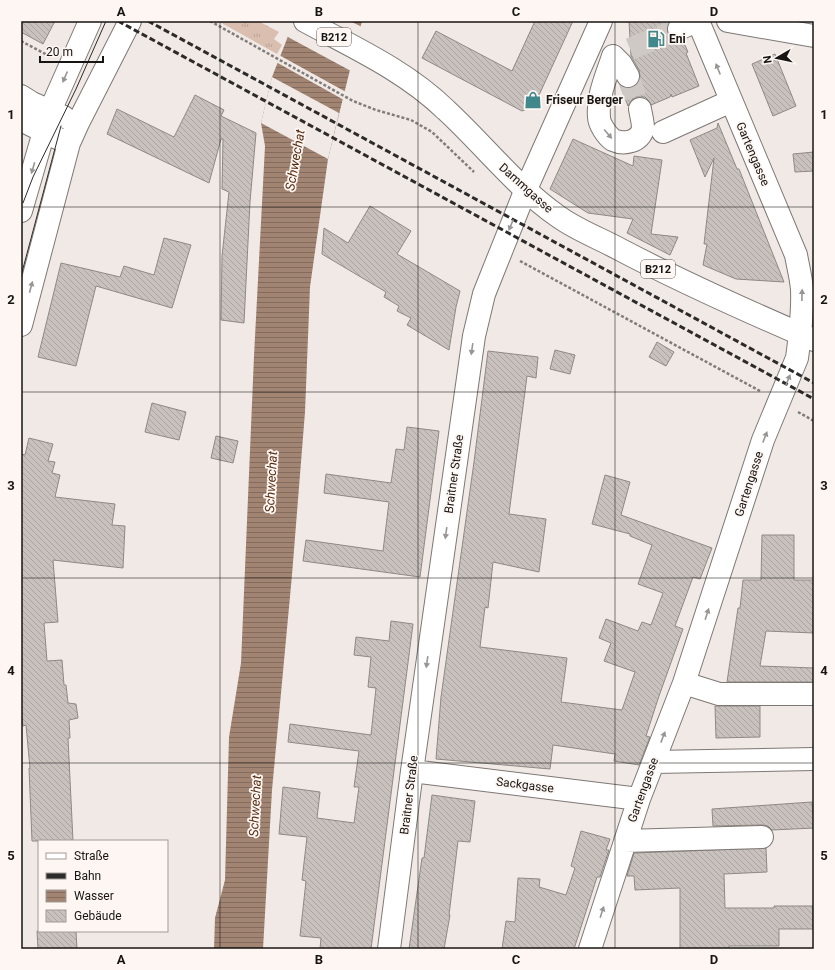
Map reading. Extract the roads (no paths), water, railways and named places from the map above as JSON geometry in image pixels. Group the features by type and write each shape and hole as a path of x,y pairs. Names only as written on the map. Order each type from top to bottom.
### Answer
{"street":[{"path":"22,207 50,111 90,21"},
{"path":"21,325 70,143 78,123 130,21"},
{"name":"Dammgasse","path":"305,21 408,79 446,109 540,204 561,218 711,295 807,337"},
{"name":"Braitner Straße","path":"389,949 412,771 474,336 484,294 526,189 601,21"},
{"path":"728,21 814,36"},
{"name":"Gartengasse","path":"590,949 639,799 684,683 763,440 807,337 802,289 796,255 731,102 691,24"},
{"path":"590,46 622,52"},
{"path":"622,52 621,64 628,76"},
{"path":"622,52 600,98 599,118 603,128 612,139 622,142 634,141 640,136 643,128 640,109"},
{"path":"21,96 32,103 78,123"},
{"path":"663,132 731,102"},
{"path":"21,120 70,143"},
{"path":"684,683 719,694 814,694"},
{"path":"654,762 814,759"},
{"name":"Sackgasse","path":"412,771 639,799"},
{"path":"625,841 762,837"}],"water":[{"name":"Schwechat","path":"294,21 362,21 328,159 310,287 305,412 292,575 272,790 263,949 214,949 215,918 225,880 229,737 241,663 254,356 265,146 261,123 272,77"}],"tunnel":[{"path":"630,49 679,29"},
{"path":"628,76 640,109"}],"tram line":[{"path":"23,203 33,177 76,89 106,21"},
{"path":"21,276 61,126"}],"railway":[{"path":"118,21 814,399"},
{"path":"148,21 814,383"}],"place":[{"name":"Eni","path":"656,39"},
{"name":"Friseur Berger","path":"533,100"}]}
